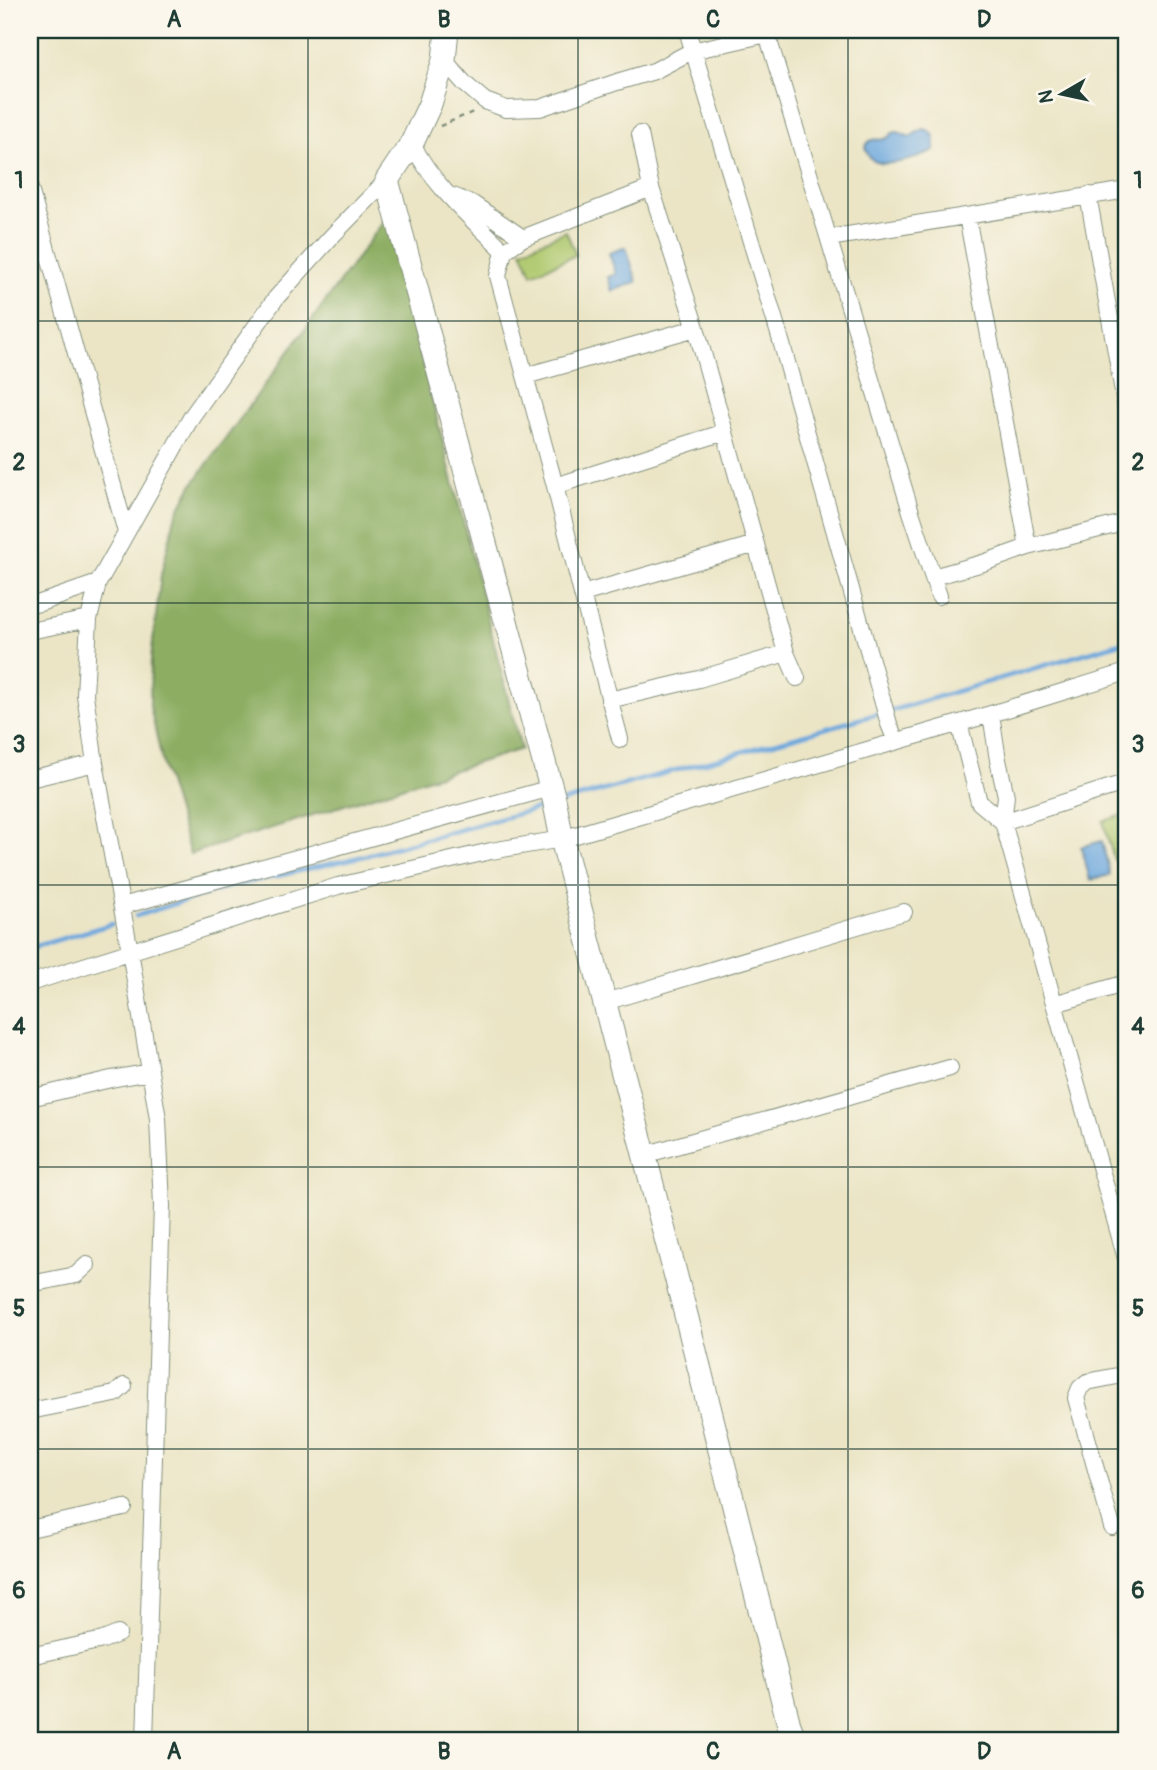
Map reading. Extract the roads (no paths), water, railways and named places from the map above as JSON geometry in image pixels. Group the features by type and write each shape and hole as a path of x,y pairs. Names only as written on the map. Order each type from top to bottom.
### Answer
{"street":[{"path":"145,1740 162,1206 158,1119 85,695 89,619 98,583 192,416 276,298 387,180 412,143 430,104 444,60 447,30"},
{"path":"687,30 779,334 896,741"},
{"path":"444,60 465,84 485,101 506,109 540,108 654,71 692,51 767,34 911,512 939,596"},
{"path":"640,134 651,188 696,328 786,653 797,678"},
{"path":"412,143 421,161 449,195 503,251"},
{"path":"387,180 556,811 795,1740"},
{"path":"620,739 498,276 503,251 523,238 651,188"},
{"path":"30,189 126,532"},
{"path":"829,238 1127,190"},
{"path":"449,195 473,204 523,238"},
{"path":"1088,195 1127,414"},
{"path":"967,216 1028,547"},
{"path":"525,376 696,328"},
{"path":"555,486 725,432"},
{"path":"933,577 1028,547 1127,522"},
{"path":"582,594 756,544"},
{"path":"89,619 38,629 35,604 98,583"},
{"path":"609,700 699,680 786,653"},
{"path":"121,906 556,811 896,741 1127,672"},
{"path":"991,714 1006,796 1003,822 1125,1255 1125,1264"},
{"path":"959,723 979,802 1003,822"},
{"path":"30,779 95,763"},
{"path":"1003,822 1127,782"},
{"path":"30,982 338,886 491,851 556,811"},
{"path":"604,1002 904,912"},
{"path":"1054,1004 1127,983"},
{"path":"644,1155 950,1068"},
{"path":"30,1098 150,1072"},
{"path":"30,1284 76,1275 87,1265"},
{"path":"1112,1527 1076,1398 1080,1388 1087,1382 1127,1374"},
{"path":"30,1411 116,1394 124,1386"},
{"path":"30,1529 124,1508"},
{"path":"30,1656 103,1640 118,1634"}],"lane":[{"path":"767,34 783,30"}],"water":[{"path":"925,129 933,134 935,146 934,150 921,156 896,163 880,163 874,161 866,151 865,147 873,140 884,139 895,132 909,137"},
{"path":"626,247 637,282 612,291 608,277 616,274 609,253"},
{"path":"1102,841 1110,875 1090,880 1081,847"}],"waterway":[{"path":"890,711 1127,641"},
{"path":"562,802 881,713"},
{"path":"136,916 228,887 360,857 547,806"},
{"path":"30,948 112,924"}]}
